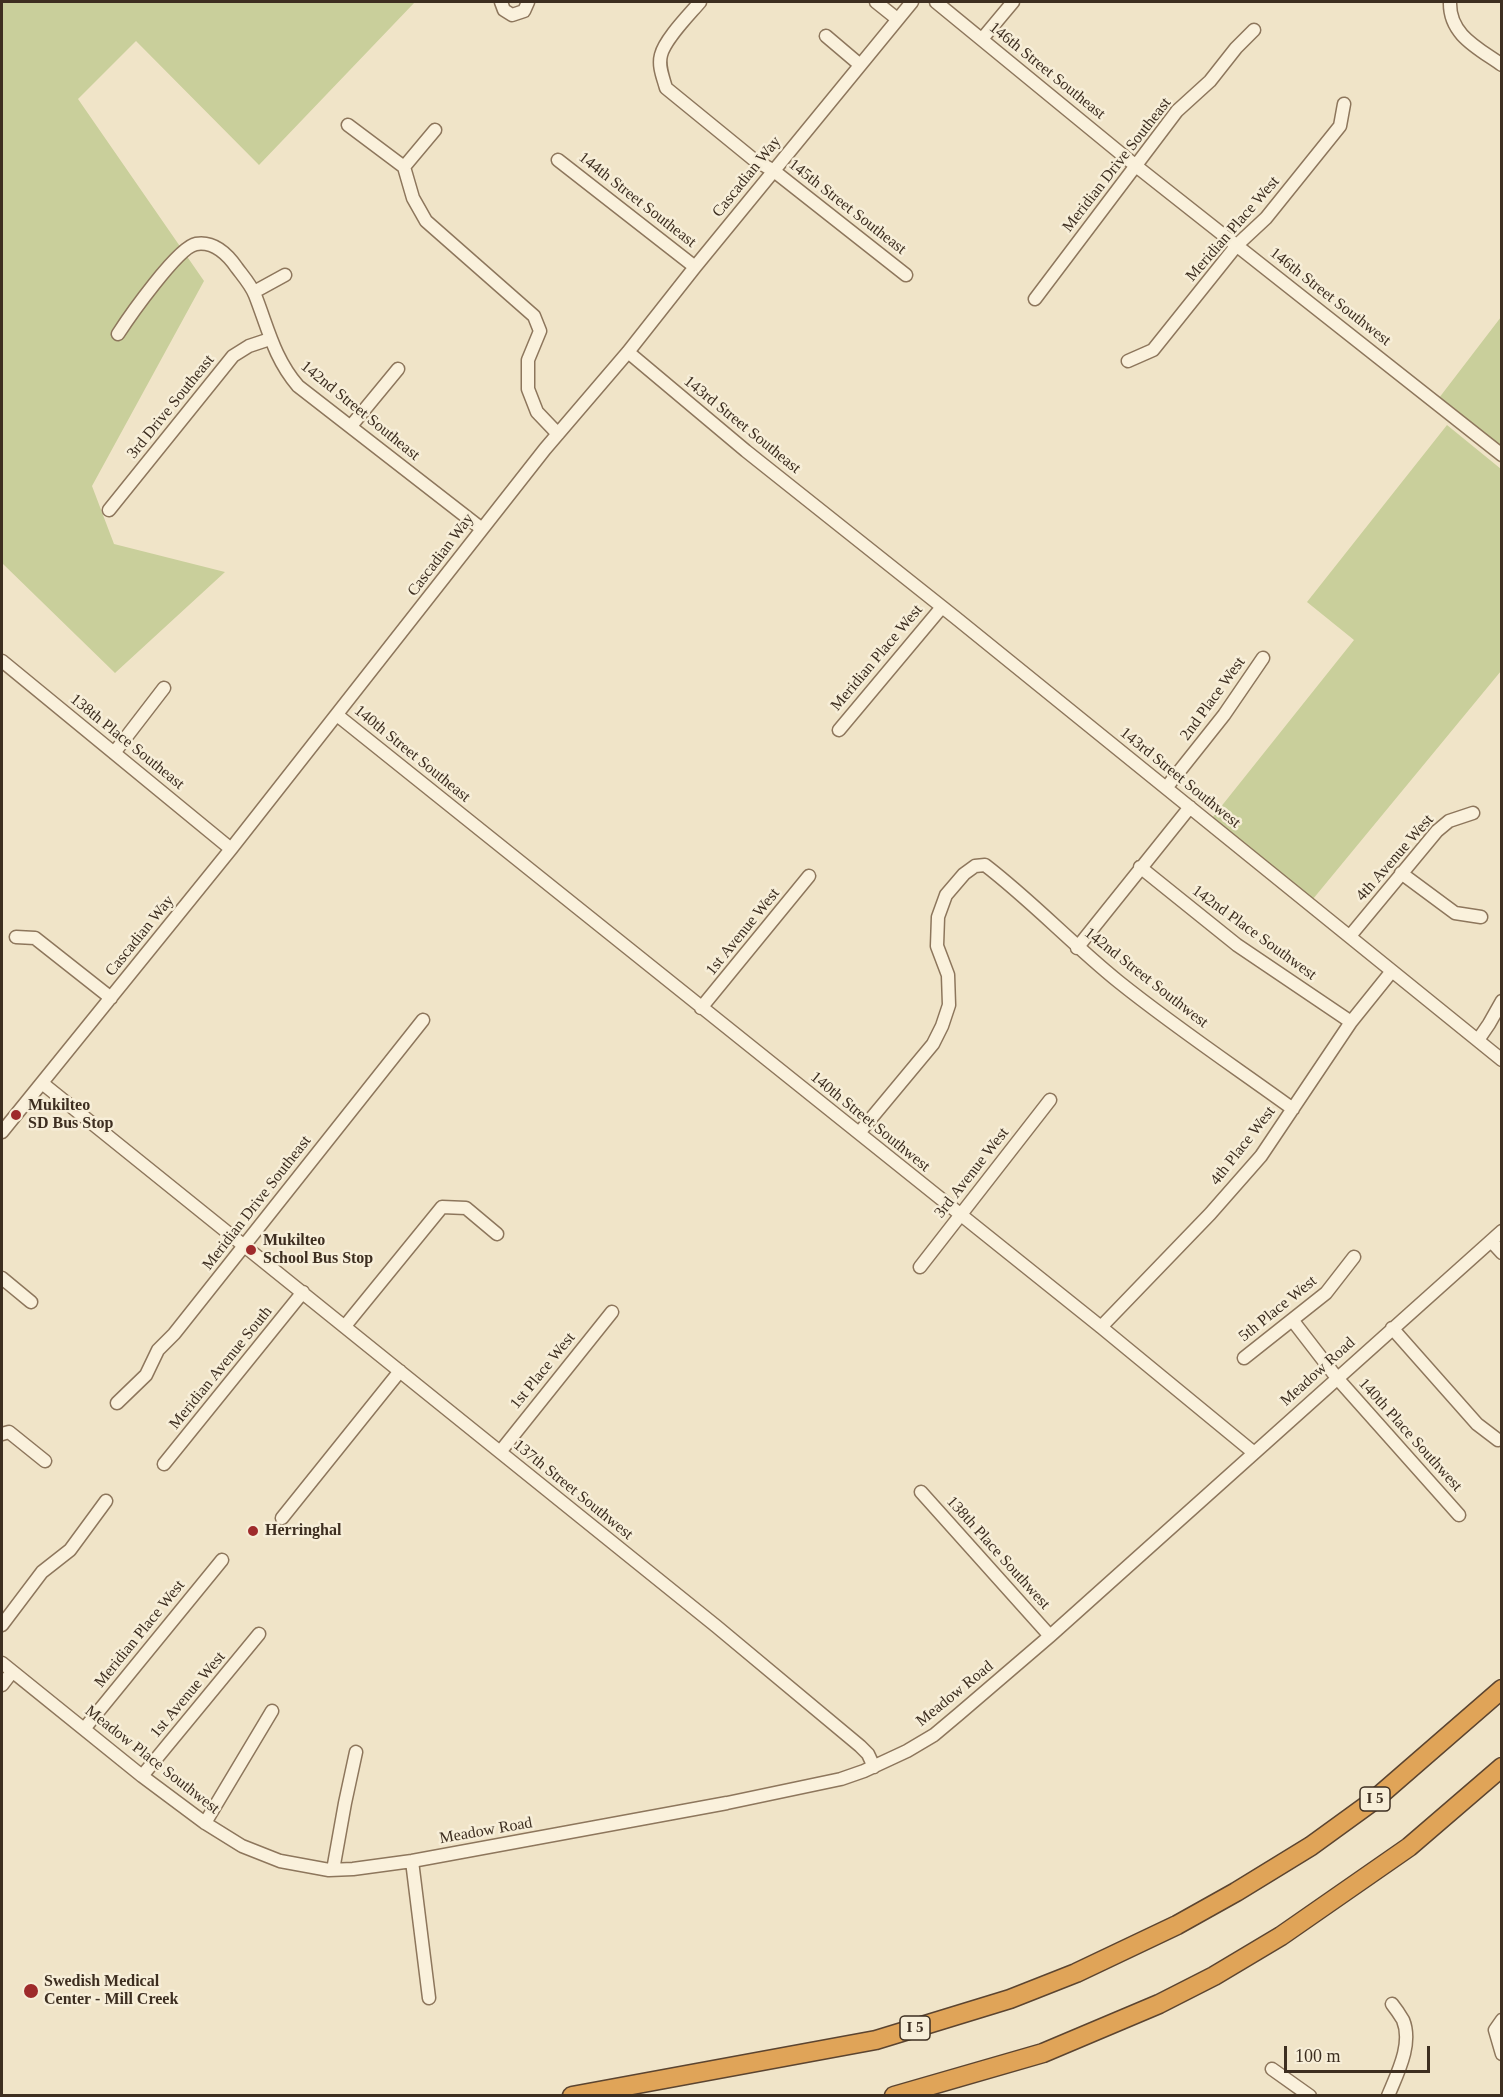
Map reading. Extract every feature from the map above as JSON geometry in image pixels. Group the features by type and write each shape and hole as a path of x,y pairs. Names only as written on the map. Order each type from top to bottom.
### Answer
{"highway":[{"name":"I 5","path":"572,2096 876,2040 1010,1999 1076,1973 1177,1925 1311,1846 1373,1801 1502,1689"},
{"path":"894,2096 1043,2054 1159,2004 1214,1976 1281,1936 1400,1854 1502,1767"}],"street":[{"path":"501,2 504,10 512,15 524,11 528,2"},
{"name":"145th Street Southeast","path":"700,2 669,40 661,55 661,71 666,88 753,159 774,171 906,275"},
{"path":"876,2 896,18"},
{"name":"Cascadian Way","path":"2,1132 231,849 558,434 628,352 896,18 912,2"},
{"name":"146th Street Southeast","path":"936,2 1137,166"},
{"path":"982,39 1013,2"},
{"path":"1450,2 1451,14 1459,33 1502,65"},
{"name":"Meridian Drive Southeast","path":"1035,299 1177,111 1210,81 1236,48 1254,30"},
{"path":"826,36 859,64"},
{"name":"Meridian Place West","path":"1128,361 1153,350 1237,245 1266,218 1340,126 1344,104"},
{"path":"348,125 404,167 413,198 426,221 534,316 540,331 528,360 528,389 537,412 558,434"},
{"path":"404,167 435,130"},
{"name":"144th Street Southeast","path":"558,160 695,267"},
{"name":"146th Street Southwest","path":"1137,166 1502,455"},
{"name":"142nd Street Southeast","path":"118,334 168,267 193,244 216,247 229,256 254,292 270,339 285,370 298,386 482,529"},
{"path":"254,292 285,275"},
{"name":"3rd Drive Southeast","path":"109,510 233,356 249,346 270,339"},
{"name":"143rd Street Southeast","path":"628,352 836,523"},
{"path":"351,426 398,369"},
{"name":"143rd Street Southwest","path":"836,523 1502,1060"},
{"name":"Meridian Place West","path":"839,730 942,607"},
{"name":"2nd Place West","path":"1166,788 1224,715 1263,658"},
{"name":"138th Place Southeast","path":"2,661 231,849"},
{"path":"114,753 164,688"},
{"name":"140th Street Southeast","path":"337,715 465,819"},
{"path":"1077,948 1190,807"},
{"name":"4th Avenue West","path":"1350,936 1437,831 1449,821 1473,813"},
{"name":"140th Street Southwest","path":"465,819 1101,1327 1253,1452"},
{"name":"142nd Street Southwest","path":"859,1133 933,1044 942,1026 949,1005 948,975 937,946 938,916 946,895 964,874 975,866 985,866 1013,887 1077,948 1122,984 1293,1109"},
{"name":"142nd Place Southwest","path":"1140,867 1237,945 1352,1022"},
{"path":"1401,873 1455,913 1481,917"},
{"name":"1st Avenue West","path":"701,1008 809,876"},
{"path":"16,937 35,938 111,998"},
{"name":"4th Place West","path":"1101,1327 1210,1214 1261,1156 1352,1022 1392,971"},
{"path":"1478,1040 1502,1001"},
{"name":"Meridian Drive Southeast","path":"117,1404 146,1375 158,1350 174,1334 423,1020"},
{"name":"137th Street Southwest","path":"42,1083 716,1626 860,1746 868,1754 874,1767"},
{"name":"3rd Avenue West","path":"920,1267 1050,1100"},
{"path":"345,1326 442,1207 466,1208 497,1234"},
{"name":"Meadow Road","path":"280,1862 333,1870 412,1861 823,1783 874,1767 907,1751 934,1735 1050,1636 1502,1231"},
{"path":"1491,1241 1502,1253"},
{"name":"5th Place West","path":"1244,1358 1326,1293 1354,1257"},
{"path":"2,1278 31,1302"},
{"name":"Meridian Avenue South","path":"164,1464 303,1292"},
{"name":"1st Place West","path":"500,1452 612,1311"},
{"name":"140th Place Southwest","path":"1293,1321 1336,1378 1459,1515"},
{"path":"1392,1328 1477,1424 1498,1440"},
{"path":"282,1518 400,1371"},
{"path":"2,1434 9,1432 45,1461"},
{"name":"138th Place Southwest","path":"921,1492 1050,1636"},
{"path":"2,1624 42,1572 70,1550 106,1501"},
{"name":"Meridian Place West","path":"84,1729 222,1560"},
{"name":"1st Avenue West","path":"142,1776 259,1634"},
{"name":"Meadow Place Southwest","path":"2,1663 142,1776 205,1823 242,1846 280,1862"},
{"path":"2,1685 12,1672"},
{"path":"205,1823 272,1711"},
{"path":"333,1870 356,1752"},
{"path":"412,1861 429,1998"},
{"path":"1388,2096 1407,2036 1403,2020 1392,2004"},
{"path":"1498,2025 1502,2054"},
{"path":"1272,2069 1310,2096"}],"green space":[{"path":"2,2 415,2 259,165 136,41 78,99 204,281 92,486 114,544 225,572 115,673 2,563"},
{"path":"1501,317 1501,449 1439,398"},
{"path":"1447,425 1501,469 1501,671 1313,899 1212,818 1354,640 1307,602"}],"place":[{"name":"Mukilteo SD Bus Stop","path":"16,1115"},
{"name":"Mukilteo School Bus Stop","path":"251,1250"},
{"name":"Herringhal","path":"253,1531"},
{"name":"Swedish Medical Center - Mill Creek","path":"31,1991"}]}
